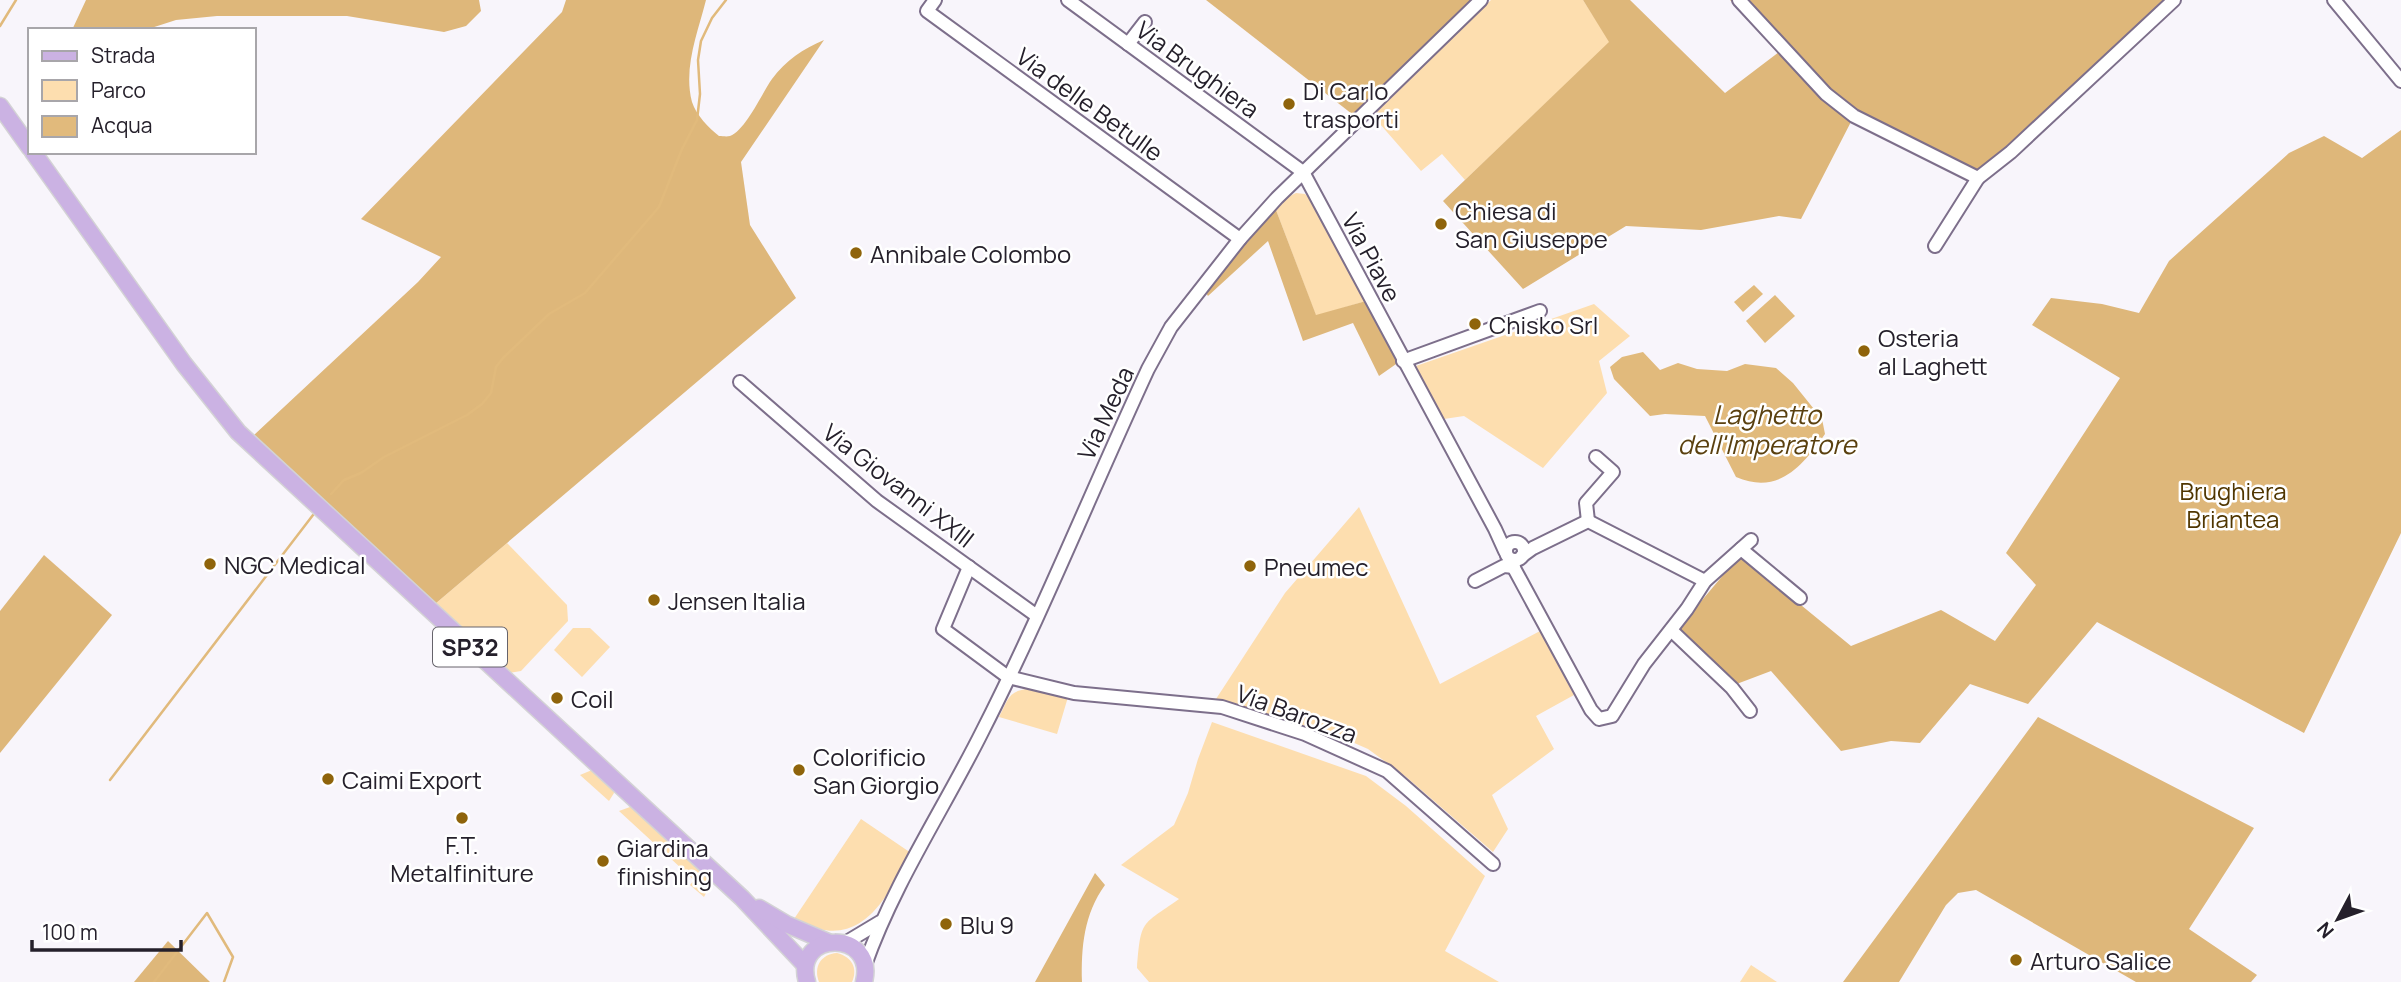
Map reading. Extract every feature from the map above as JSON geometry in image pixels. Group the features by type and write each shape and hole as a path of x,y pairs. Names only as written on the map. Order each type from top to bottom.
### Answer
{"main road":[{"name":"SP32","path":"0,106 28,146"},
{"name":"SP32","path":"34,154 204,390 238,432 264,459 742,898 805,965"},
{"name":"SP32","path":"742,898 786,924 828,942"},
{"path":"807,982 805,965 811,953 828,942 845,943 858,951 866,975"}],"street":[{"name":"Via delle Betulle","path":"935,0 927,10 1240,239"},
{"name":"Via Brughiera","path":"1068,0 1303,172"},
{"name":"Via Meda","path":"866,975 880,922 983,732 1171,327 1240,239 1303,172 1481,0"},
{"path":"1739,0 1826,94 1854,116 1978,178"},
{"path":"1935,246 1978,178 2011,152 2174,0"},
{"path":"2334,0 2401,81"},
{"path":"1128,44 1145,22"},
{"name":"Via Piave","path":"1303,172 1404,361 1515,552 1591,710 1599,719 1612,716 1644,664 1671,630"},
{"path":"1404,361 1540,311"},
{"name":"Via Giovanni XXIII","path":"740,382 877,501 1037,616"},
{"path":"1588,521 1586,503 1613,471 1596,457"},
{"path":"1475,581 1504,566 1515,552 1588,521"},
{"path":"1588,521 1705,581"},
{"path":"1750,711 1732,688 1671,630 1705,581 1746,545 1800,598"},
{"path":"969,567 940,627 1009,677"},
{"name":"Via Barozza","path":"1009,677 1073,693 1222,707 1304,734 1387,771 1493,864"},
{"path":"845,943 880,922"}],"green space":[{"path":"86,0 479,0 481,11 466,26 444,32 347,16 217,16 176,20 151,28 73,28"},
{"path":"566,0 706,0 690,63 690,89 696,112 719,136 730,136 742,127 783,66 802,51 824,40 741,162 750,225 796,298 435,604 253,436 418,282 441,257 361,219 562,12"},
{"path":"1206,0 1475,0 1368,104 1352,114"},
{"path":"1491,0 1583,0 1610,42 1465,180 1442,154 1421,171 1373,116"},
{"path":"1583,0 1630,0 1725,93 1779,52 1730,0 2163,0 1988,175 1853,111 1854,116 1801,219 1779,216 1701,230 1626,226 1523,289 1443,201 1609,42"},
{"name":"Brughiera Briantea","path":"2401,130 2401,533 2304,733 2097,622 2028,704 1970,684 1920,743 1891,741 1841,751 1771,671 1734,685 1677,630 1740,555 1851,646 1941,610 1995,641 2036,585 2006,553 2120,378 2032,325 2051,298 2102,304 2139,313 2169,261 2289,153 2324,136 2362,158"},
{"path":"1296,193 1305,194 1310,199 1366,301 1316,316 1276,210 1288,197"},
{"path":"1276,210 1316,315 1366,301 1399,362 1379,376 1353,323 1303,341 1268,241 1208,296 1204,290"},
{"path":"1594,304 1630,336 1599,361 1607,393 1543,468 1464,416 1444,419 1416,366"},
{"path":"1359,507 1440,684 1540,631 1574,695 1536,716 1554,749 1492,795 1508,829 1493,852 1405,776 1368,749 1336,735 1216,699 1285,593"},
{"path":"507,543 567,605 568,621 521,671 509,673 464,635 435,604"},
{"path":"44,555 112,615 0,753 0,611"},
{"path":"573,628 590,628 610,647 582,677 554,650"},
{"path":"1029,689 1068,697 1057,734 999,717 1013,694"},
{"path":"2038,717 2254,828 2189,929 2257,975 2251,982 2136,982 1976,890 1958,893 1946,905 1899,982 1843,982"},
{"path":"1212,722 1366,776 1406,806 1485,876 1445,951 1499,982 1149,982 1137,968 1142,932 1150,920 1179,899 1121,865 1174,825"},
{"path":"592,770 613,789 614,793 609,801 580,775"},
{"path":"630,807 707,874 709,887 704,897 690,885 694,880 619,811"},
{"path":"861,819 911,853 886,896 865,919 852,927 836,931 819,929 794,919"},
{"path":"1095,873 1105,885 1092,907 1085,931 1082,982 1035,982"},
{"path":"168,941 210,982 134,982"},
{"path":"837,953 850,960 854,968 852,982 819,982 817,971 820,962"},
{"path":"1751,965 1777,982 1740,982"}],"water":[{"path":"1754,285 1763,294 1743,312 1734,302"},
{"path":"1775,295 1795,316 1765,343 1746,321"},
{"name":"Laghetto dell'Imperatore","path":"1643,352 1660,370 1678,363 1697,369 1727,371 1745,364 1776,368 1793,383 1822,419 1825,434 1788,475 1764,483 1736,477 1705,416 1650,416 1614,379 1610,367 1622,357"}],"waterway":[{"path":"0,26 16,0"},
{"path":"331,494 344,480 467,415 482,404 491,393 496,367 503,358 549,314 585,293 659,207 682,149 697,120 701,41 712,18 726,0"},
{"path":"110,780 313,515"},
{"path":"154,982 207,913 233,957 224,982"}],"place":[{"name":"Di Carlo trasporti","path":"1289,104"},
{"name":"Chiesa di San Giuseppe","path":"1441,224"},
{"name":"Annibale Colombo","path":"856,253"},
{"name":"Chisko Srl","path":"1475,324"},
{"name":"Osteria al Laghett","path":"1864,351"},
{"name":"NGC Medical","path":"210,564"},
{"name":"Pneumec","path":"1250,566"},
{"name":"Jensen Italia","path":"654,600"},
{"name":"Coil","path":"557,698"},
{"name":"Colorificio San Giorgio","path":"799,770"},
{"name":"Caimi Export","path":"328,779"},
{"name":"F.T. Metalfiniture","path":"462,818"},
{"name":"Giardina finishing","path":"603,861"},
{"name":"Blu 9","path":"946,924"},
{"name":"Arturo Salice","path":"2016,960"}]}
